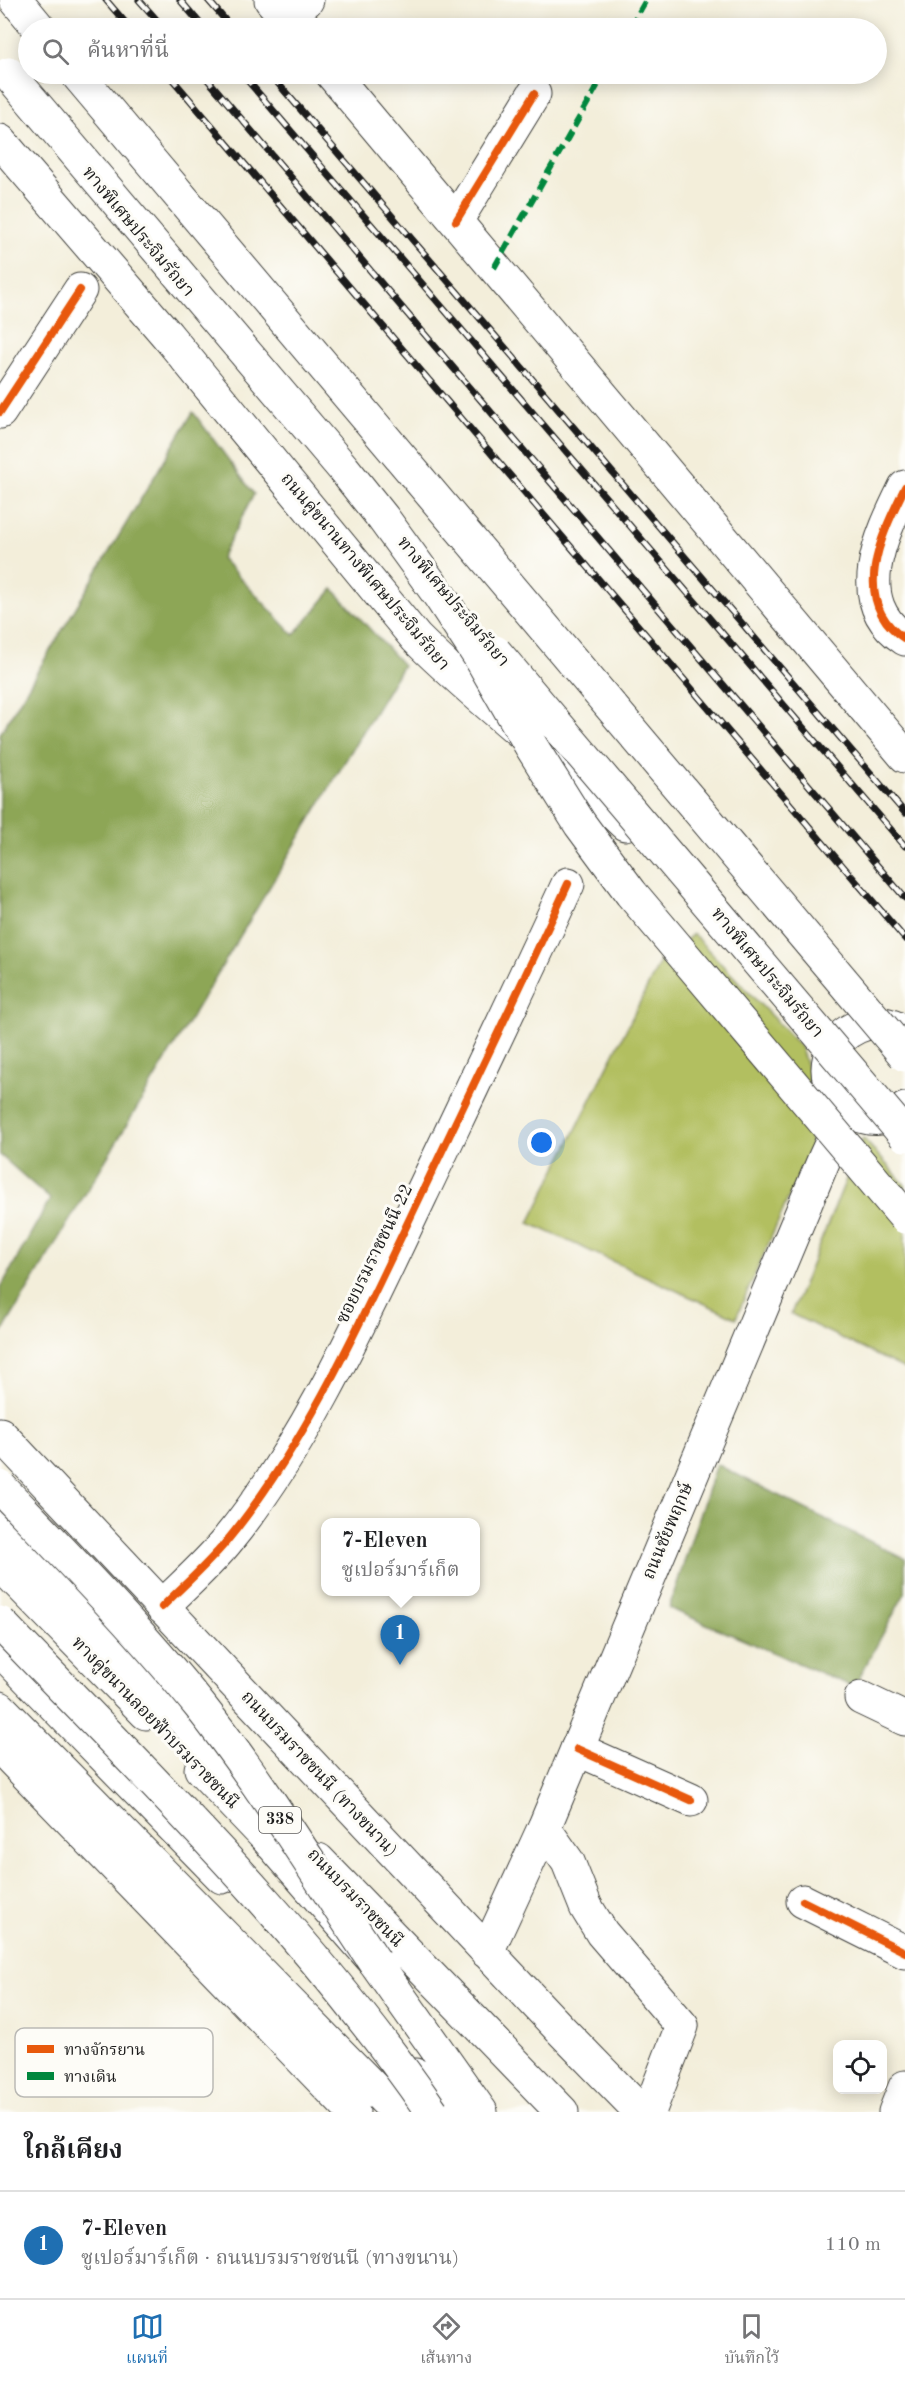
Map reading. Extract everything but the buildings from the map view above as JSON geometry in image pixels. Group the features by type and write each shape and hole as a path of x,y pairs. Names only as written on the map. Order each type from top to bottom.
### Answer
{"main road":[{"name":"ทางพิเศษประจิมรัถยา","path":"3,69 903,1119"},
{"path":"3,69 383,518 439,595 483,662 531,746 592,841 631,893 905,1217"},
{"path":"85,84 905,1055"},
{"path":"340,84 905,756"},
{"path":"456,221 534,94"},
{"name":"ถนนคู่ขนานทางพิเศษประจิมรัถยา","path":"0,141 167,334 416,638 456,678 592,792 634,833 830,1055"},
{"path":"0,412 80,290"},
{"path":"905,487 886,527 875,567 873,592 884,620 905,639"},
{"name":"ซอยบรมราชชนนี 22","path":"162,1606 225,1544 247,1515 275,1474 324,1391 405,1229 568,884"},
{"path":"903,1119 873,1119 859,1116 847,1109 837,1098 830,1085 828,1070 830,1055 837,1042 848,1031 862,1024 877,1022 905,1032"},
{"name":"ถนนชัยพฤกษ์","path":"487,1952 544,1828 847,1109"},
{"name":"ถนนบรมราชชนนี (ทางขนาน)","path":"0,1434 487,1952 641,2112"},
{"path":"0,1487 129,1621 201,1708 255,1782 375,1962"},
{"name":"ถนนบรมราชชนนี","path":"0,1527 562,2112"},
{"name":"ทางคู่ขนานลอยฟ้าบรมราชชนนี","path":"0,1564 265,1836 375,1962 481,2112"},
{"path":"0,1623 204,1834 285,1922 353,2003 432,2112"},
{"path":"0,1650 453,2112"},
{"path":"861,1698 905,1719"},
{"path":"0,1708 397,2112"},
{"path":"0,1747 353,2112"},
{"path":"577,1749 691,1800"},
{"path":"544,1828 568,1862 586,1907 602,1933 682,2026 649,2112"},
{"path":"803,1901 905,1952"},
{"path":"562,2031 623,2112"},
{"path":"895,2112 905,2087"}],"green space":[{"path":"193,412 254,494 221,558 294,635 333,589 403,665 0,1336 0,1289 50,1199 0,1155 0,734"},
{"path":"693,934 800,1046 809,1072 811,1146 736,1318 529,1223 660,962"},
{"path":"863,1138 905,1185 905,1369 791,1314"},
{"path":"716,1464 905,1559 905,1593 854,1687 669,1608"}],"railway":[{"path":"106,0 121,18"},
{"path":"139,0 155,18"},
{"path":"180,0 195,18"},
{"path":"208,0 223,18"},
{"path":"177,84 905,939"},
{"path":"212,84 905,898"},
{"path":"251,84 905,846"},
{"path":"279,84 905,813"}],"marked path":[{"path":"636,18 646,0"},
{"path":"494,268 598,84"}],"cycle path":[{"path":"456,221 534,94"},
{"path":"0,412 80,290"},
{"path":"905,487 880,546 875,566 874,587 878,606 888,623 905,639"},
{"path":"162,1607 226,1542 283,1463 309,1419 379,1284 568,884"},
{"path":"577,1749 691,1800"},
{"path":"803,1901 905,1952"}],"place":[{"name":"7-Eleven","path":"400,1665"}]}
